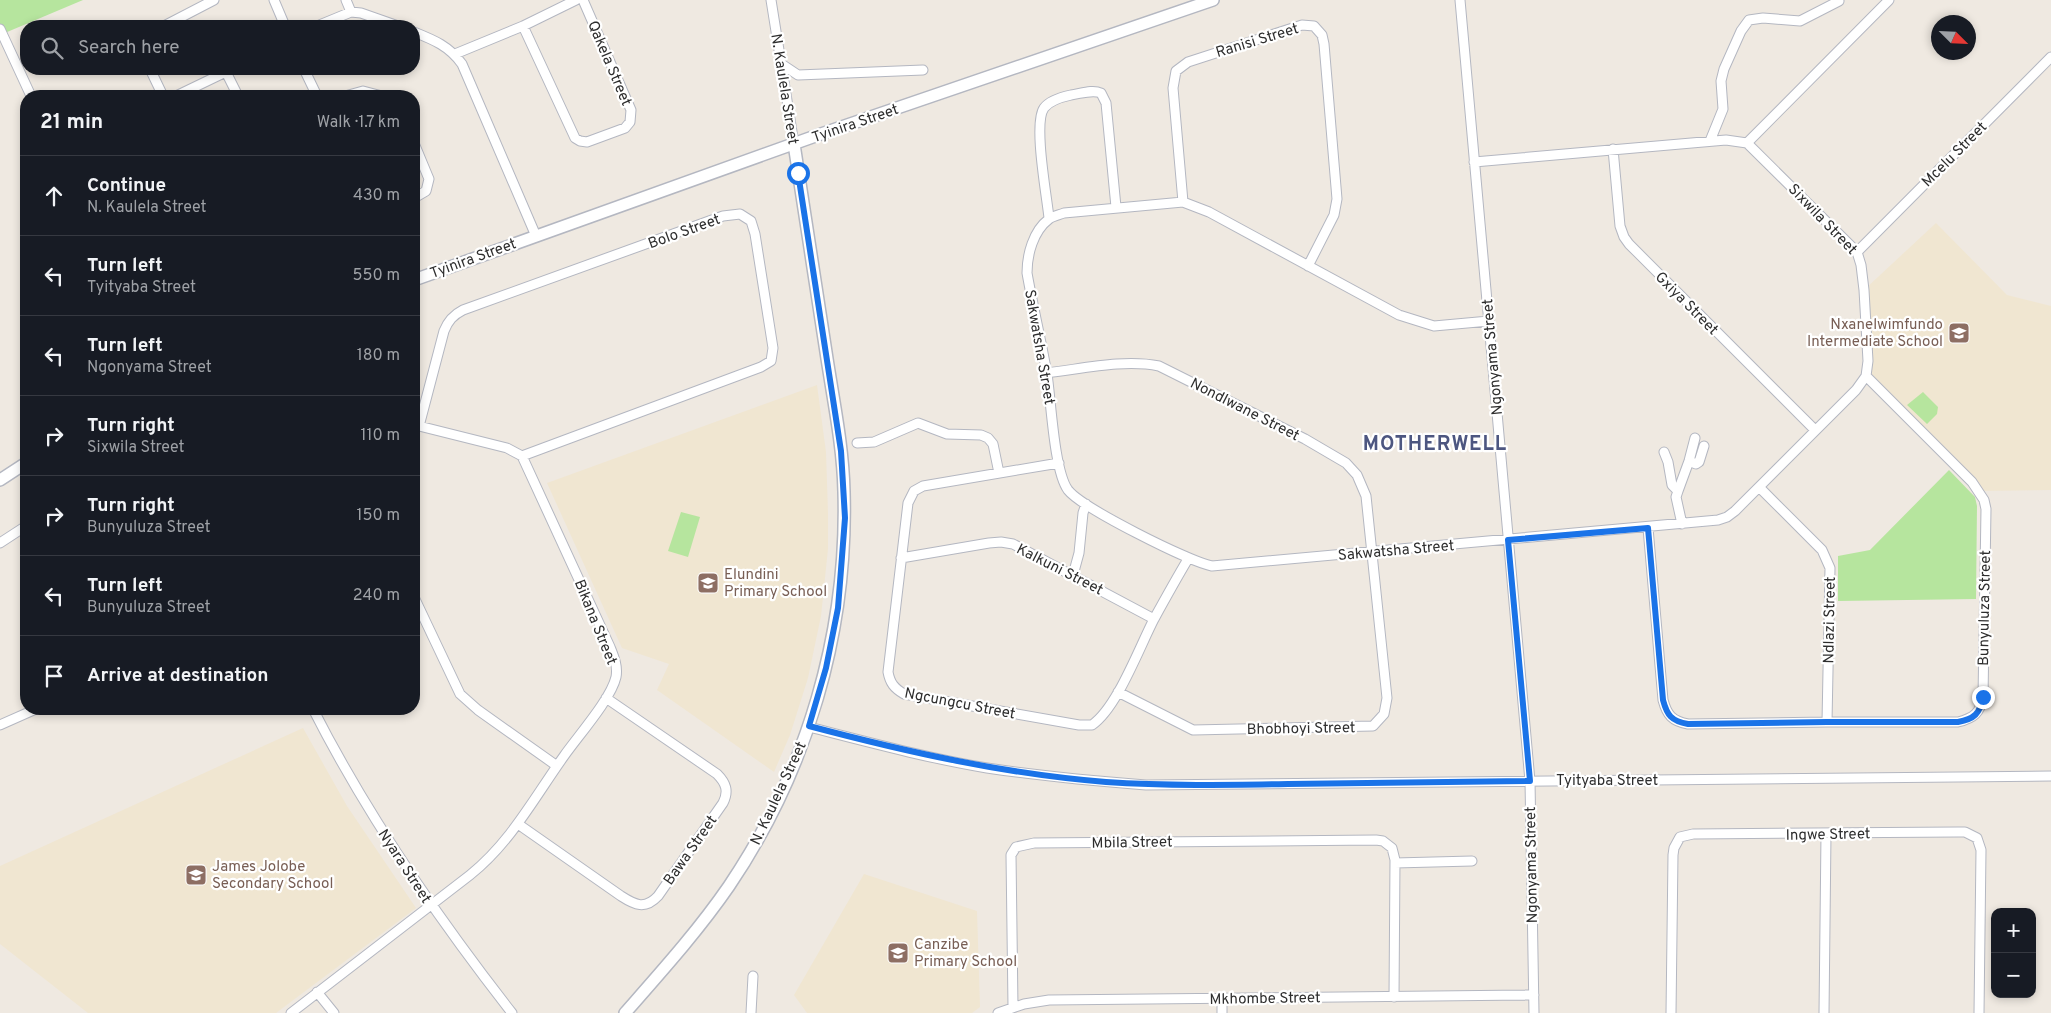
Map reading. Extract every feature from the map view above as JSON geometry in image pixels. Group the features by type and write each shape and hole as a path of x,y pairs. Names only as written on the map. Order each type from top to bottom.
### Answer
{"street":[{"path":"176,20 214,0"},
{"path":"274,0 282,20"},
{"path":"346,0 351,12"},
{"path":"455,54 523,26 576,0"},
{"name":"Qakela Street","path":"523,26 575,138 587,142 625,128 630,122 631,110 583,0"},
{"name":"N. Kaulela Street","path":"624,1013 712,909 747,857 786,784 809,726 826,668 838,608 842,568 844,499 841,451 771,0"},
{"name":"Tyinira Street","path":"420,278 794,144 1213,0"},
{"name":"Ngonyama Street","path":"1460,0 1530,781 1534,1013"},
{"path":"1474,162 1710,141 1726,140 1747,143 1889,0"},
{"path":"1710,141 1723,109 1721,81 1724,69 1741,31 1749,20 1763,18 1800,21 1839,1"},
{"path":"332,20 351,12 361,13 381,20"},
{"name":"Ranisi Street","path":"1183,202 1173,88 1176,71 1182,65 1198,59 1302,25 1314,26 1322,35 1324,44 1337,199 1334,215 1308,266"},
{"path":"0,29 20,72"},
{"path":"420,34 440,42 455,54 467,76 536,236"},
{"name":"Mcelu Street","path":"1857,252 2051,56"},
{"path":"780,63 798,75 923,70"},
{"path":"21,75 28,90"},
{"path":"153,75 160,90"},
{"path":"188,90 219,75"},
{"path":"231,75 236,90"},
{"path":"307,75 313,90"},
{"path":"1116,207 1106,103 1101,94 1091,92 1066,96 1051,102 1044,107 1041,113 1040,144 1050,218 1064,213 1183,202 1209,212 1399,315 1434,326 1489,321"},
{"name":"Sixwila Street","path":"1747,143 1857,252 1861,265 1864,290 1868,361 1866,376"},
{"name":"Gxiya Street","path":"1613,149 1620,226 1629,244 1815,430"},
{"path":"420,157 429,179 426,191 420,194"},
{"name":"Bolo Street","path":"420,412 444,331 454,315 463,310 723,216 740,214 751,221 755,234 773,348 771,361 753,370 522,456"},
{"name":"Sakwatsha Street","path":"1050,218 1040,229 1027,259 1027,273 1046,373 1058,463 1067,489 1086,504 1188,559 1212,566 1508,540"},
{"name":"Nondlwane Street","path":"1046,373 1112,366 1149,364 1159,366 1305,439 1346,463 1357,475 1366,496 1370,551"},
{"path":"1508,540 1648,528 1718,520 1727,517 1856,390 1866,376"},
{"name":"Bunyuluza Street","path":"1648,528 1663,700 1670,718 1677,722 1688,724 1958,722 1977,716 1983,697 1986,510 1984,500 1972,482 1866,376"},
{"path":"857,443 874,442 918,423 947,434 981,435 988,438 993,444 999,473"},
{"path":"420,427 496,445 522,456"},
{"path":"1682,524 1676,497 1695,438"},
{"path":"1689,461 1696,464 1699,462 1704,446"},
{"path":"1664,452 1668,462 1672,485 1678,491"},
{"name":"Bikana Street","path":"291,1013 486,863 518,824 606,698 616,677 614,658 522,456"},
{"name":"Ngcungcu Street","path":"1058,463 924,486 914,491 908,503 888,672 890,681 898,690 904,694 1086,726 1092,725 1096,723 1118,692 1154,618 1188,559"},
{"path":"0,480 20,467"},
{"path":"0,488 20,475"},
{"name":"Ndlazi Street","path":"1759,487 1822,550 1830,568 1827,722"},
{"path":"1073,575 1079,552 1083,513 1086,504"},
{"path":"0,543 20,530"},
{"name":"Kalkuni Street","path":"901,558 1001,542 1014,544 1154,618"},
{"name":"Bhobhoyi Street","path":"1118,692 1194,730 1373,726 1384,714 1386,698 1370,551"},
{"path":"420,610 460,694 478,710 557,766"},
{"name":"Bawa Street","path":"518,824 621,896 632,903 643,905 653,902 658,896 723,803 726,796 726,786 717,774 606,698"},
{"path":"0,725 22,715"},
{"name":"Nyara Street","path":"316,715 350,780 431,906 512,1013"},
{"name":"Tyityaba Street","path":"809,726 987,768 1146,785 2051,776"},
{"name":"Ingwe Street","path":"1671,1013 1673,855 1676,842 1680,837 1693,834 1958,832 1966,832 1977,838 1981,850 1979,1013"},
{"path":"1824,1013 1826,834"},
{"name":"Mbila Street","path":"1013,1007 1012,855 1016,847 1021,845 1383,841 1392,848 1395,863 1394,996"},
{"path":"1395,863 1472,861"},
{"path":"751,1013 753,976"},
{"path":"317,992 334,1013"},
{"name":"Mkhombe Street","path":"998,1013 1013,1007 1049,1000 1534,995"},
{"path":"1222,998 1222,1013"}],"shaded area":[{"name":"Nxanelwimfundo Intermediate School","path":"1936,223 2007,295 2051,306 2051,490 1980,491 1866,376 1864,290"},
{"name":"Elundini Primary School","path":"817,385 826,452 828,513 828,549 821,616 808,678 790,735 774,772 657,690 669,664 622,648 547,483"},
{"name":"James Jolobe Secondary School","path":"303,728 347,806 416,908 276,1013 88,1013 0,944 0,866"},
{"name":"Canzibe Primary School","path":"864,874 977,911 980,1007 972,1013 807,1013 794,995"}],"green space":[{"path":"0,0 83,0 36,20 20,20 20,27 0,35"},
{"path":"1923,392 1938,407 1937,414 1927,424 1907,405"},
{"path":"1949,470 1975,497 1977,506 1976,599 1838,601 1838,556 1870,550"},
{"path":"681,512 700,517 688,557 668,551"}],"place":[{"name":"Nxanelwimfundo Intermediate School","path":"1959,333"},
{"name":"Elundini Primary School","path":"708,583"},
{"name":"James Jolobe Secondary School","path":"196,875"},
{"name":"Canzibe Primary School","path":"898,953"}],"district":[{"name":"MOTHERWELL","path":"1435,443"}],"route":[{"path":"798,173 841,451 845,518 838,608 833,637 809,726 944,760 987,768 1105,782 1146,785 1223,785 1530,781 1508,540 1648,528 1663,700 1670,718 1677,722 1688,724 1958,722 1977,716 1983,697"}]}
